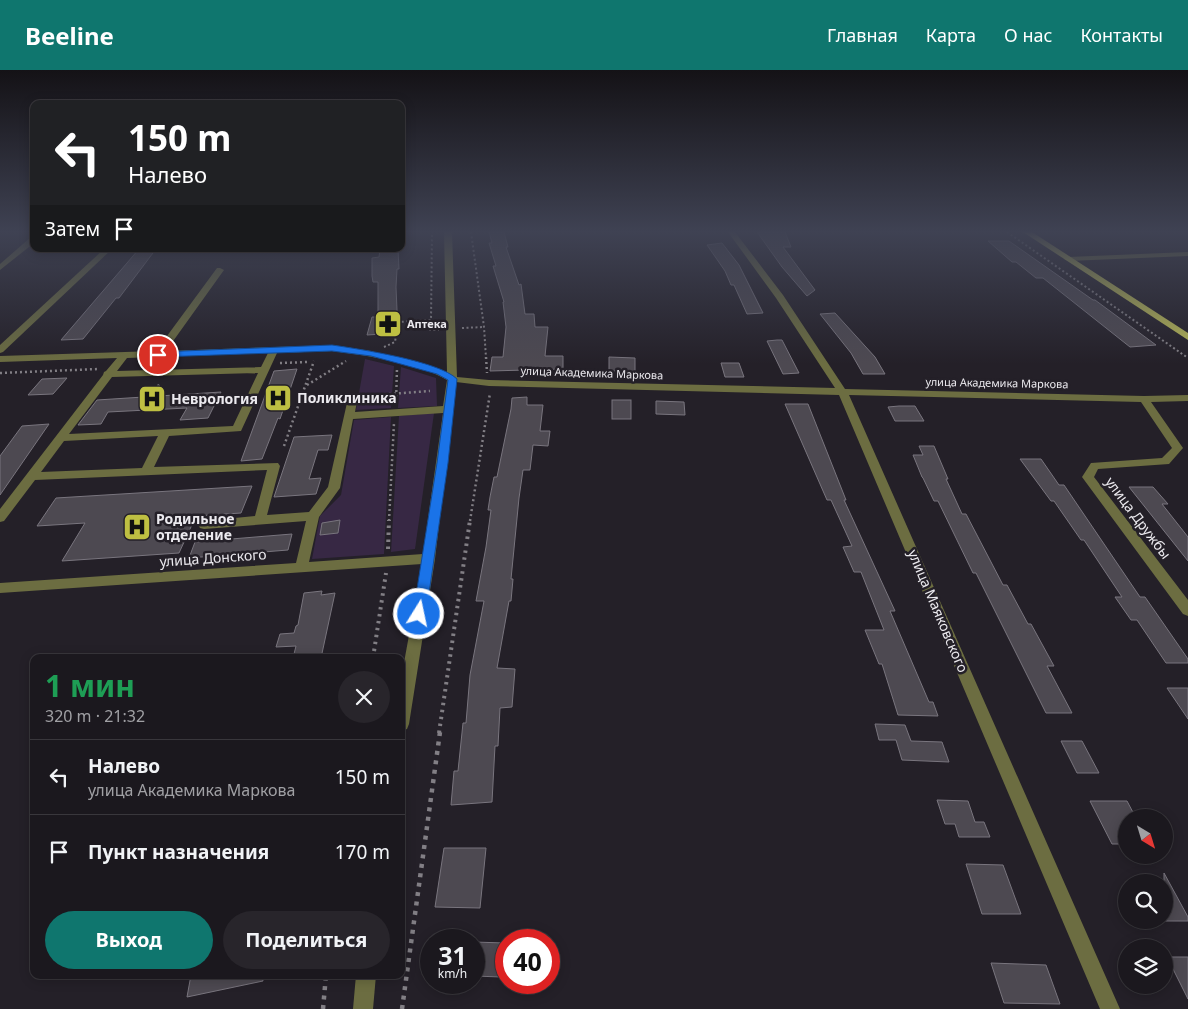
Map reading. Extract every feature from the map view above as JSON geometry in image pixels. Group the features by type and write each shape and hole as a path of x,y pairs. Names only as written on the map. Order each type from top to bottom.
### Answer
{"main road":[{"path":"1094,276 1188,337"}],"street":[{"path":"0,350 79,276"},
{"path":"158,355 216,276"},
{"path":"405,700 428,559 449,408 452,379 449,276"},
{"name":"улица Маяковского","path":"764,276 843,392 1110,1009"},
{"name":"улица Академика Маркова","path":"0,359 332,348 400,361 440,372 452,379 489,383 1144,399 1188,398"},
{"path":"60,438 237,429 274,350"},
{"path":"0,518 107,374 123,356"},
{"path":"107,374 264,370"},
{"path":"301,568 313,516 334,488 353,396"},
{"name":"улица Дружбы","path":"1144,399 1178,448 1165,461 1095,466 1088,477 1188,610"},
{"path":"349,416 449,408"},
{"path":"146,471 165,433"},
{"path":"31,476 274,466 260,520"},
{"path":"204,525 313,516"},
{"name":"улица Донского","path":"0,588 428,559"},
{"path":"363,1009 366,979"}],"path":[{"path":"371,354 395,342 398,322 431,320 432,276"},
{"path":"402,1009 456,612 490,397 484,327 477,276"},
{"path":"1070,276 1188,358"},
{"path":"306,385 349,359"},
{"path":"284,446 314,361"},
{"path":"374,654 387,562 397,365 400,361"},
{"path":"323,1009 326,979"}],"shaded area":[{"path":"365,359 394,366 391,408 356,410"},
{"path":"401,367 436,378 437,406 398,408"},
{"path":"434,413 415,549 391,552 399,416"},
{"path":"391,417 384,554 312,559 320,516 341,495 354,420"}],"building":[{"path":"116,276 136,276 83,339 61,340"},
{"path":"372,276 397,276 398,333 367,335 372,317 378,317 378,282 373,282"},
{"path":"496,276 516,276 519,285 521,284 525,314 534,314 535,327 548,327 545,356 563,356 563,369 490,371 492,357 503,357 506,327 504,302"},
{"path":"727,276 744,276 763,313 747,314 734,285 731,285"},
{"path":"790,276 804,276 815,290 807,296"},
{"path":"1033,276 1059,276 1156,345 1130,347 1043,278 1036,278"},
{"path":"835,313 875,357 885,374 863,374 851,353 820,314"},
{"path":"782,340 799,373 783,374 767,341"},
{"path":"609,357 635,358 635,371 609,371"},
{"path":"721,363 739,363 744,377 725,377"},
{"name":"Поликлиника","path":"297,369 280,419 278,418 262,459 241,461 274,371"},
{"path":"67,378 53,394 28,395 42,379"},
{"path":"221,392 208,418 180,420 187,408 108,412 101,424 78,425 97,400"},
{"path":"527,397 527,405 543,405 540,431 550,431 548,446 533,445 530,470 523,470 519,498 511,579 513,579 511,601 509,601 497,668 515,669 512,707 500,708 498,746 495,746 492,802 451,805 454,771 458,771 463,723 466,723 470,675 484,601 476,601 491,510 488,510 490,497 494,477 497,477 512,398"},
{"path":"612,400 631,400 631,419 612,419"},
{"path":"656,401 684,402 685,415 656,414"},
{"path":"785,404 808,404 846,500 844,500 895,611 890,611 929,702 933,702 938,716 898,715 882,664 879,664 865,630 884,630 861,572 854,572 843,547 852,546 831,500 827,500"},
{"path":"915,406 924,421 895,421 888,407"},
{"path":"49,424 0,495 0,456 22,426"},
{"path":"332,435 328,450 318,450 309,479 321,478 316,494 274,497 294,437"},
{"path":"919,446 934,446 962,514 966,514 1003,585 1007,585 1028,624 1031,624 1054,666 1047,666 1072,713 1046,713 976,573 973,573 938,501 934,501 922,477 913,455 923,455"},
{"path":"1020,459 1041,459 1059,485 1064,485 1140,597 1145,597 1188,659 1188,663 1166,663 1137,620 1131,620 1115,597 1122,597 1084,540 1081,540 1054,501 1051,501"},
{"path":"252,486 241,513 196,516 179,553 62,561 85,523 37,526 56,498"},
{"path":"1129,487 1153,487 1168,504 1162,504 1188,537 1188,561"},
{"path":"340,520 338,533 320,535 322,523"},
{"path":"292,534 288,550 189,558 195,542"},
{"path":"322,591 321,595 335,593 322,654 294,654 296,646 276,647 280,634 294,633 298,625 304,593"},
{"path":"1167,688 1188,688 1188,719"},
{"path":"875,724 905,725 911,741 942,742 949,762 902,760 896,740 879,740"},
{"path":"1061,741 1082,741 1099,773 1077,773"},
{"path":"937,800 968,801 975,822 984,822 990,837 959,837 955,824 945,824"},
{"path":"1090,801 1127,801 1131,809 1118,809 1118,844 1112,844"},
{"path":"444,848 486,848 480,908 435,907"},
{"path":"966,864 1003,865 1021,914 982,914"},
{"path":"1173,890 1188,917 1188,921 1173,921"},
{"path":"485,942 495,943 495,977 485,976"},
{"path":"1173,957 1188,957 1188,999 1173,969"},
{"path":"991,963 1046,965 1060,1004 1004,1003"},
{"path":"190,979 263,979 263,981 187,997"}],"place":[{"name":"Аптека","path":"388,324"},
{"name":"Поликлиника","path":"278,398"},
{"name":"Неврология","path":"152,399"},
{"name":"Родильное отделение","path":"137,527"}],"route":[{"path":"158,355 332,348 400,361 440,372 452,379 442,463 419,614"}]}
